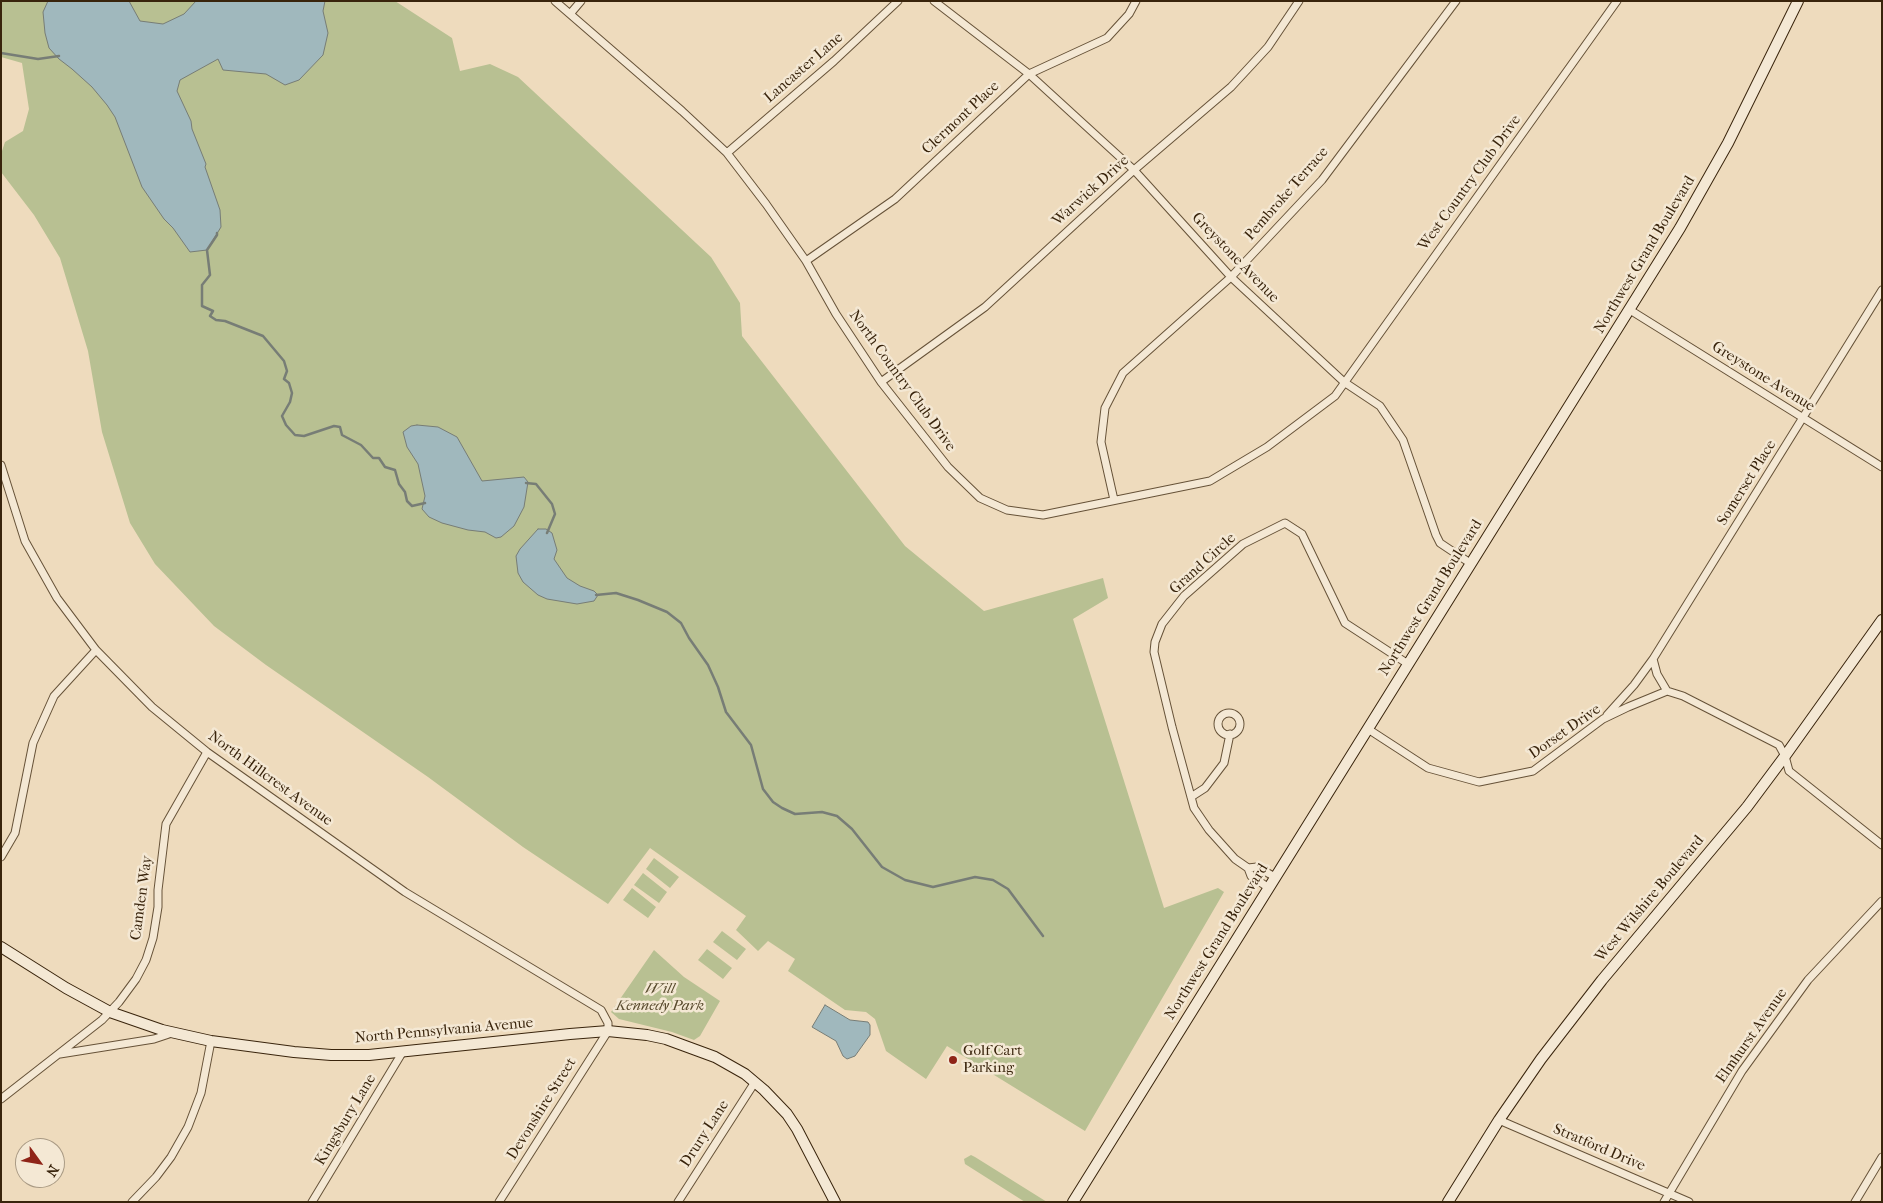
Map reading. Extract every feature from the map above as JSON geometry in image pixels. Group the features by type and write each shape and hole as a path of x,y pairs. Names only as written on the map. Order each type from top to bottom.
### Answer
{"street":[{"name":"North Country Club Drive","path":"556,1 727,153 806,261 836,314 881,382 948,467 980,498 1007,510 1043,515 1210,481 1267,446 1320,408 1335,396 1344,382"},
{"path":"570,14 581,1"},
{"name":"Lancaster Lane","path":"727,153 834,61 898,1"},
{"name":"Greystone Avenue","path":"934,1 1028,74 1134,170 1231,277 1344,382 1380,406 1403,440 1440,543 1470,563"},
{"name":"Clermont Place","path":"806,261 895,199 1028,74 1107,38 1129,14 1136,1"},
{"name":"Warwick Drive","path":"881,382 985,307 1134,170 1231,87 1268,47 1299,1"},
{"name":"Pembroke Terrace","path":"1114,500 1101,442 1104,408 1123,373 1231,277 1322,180 1456,1"},
{"name":"West Country Club Drive","path":"1344,382 1618,1"},
{"name":"Northwest Grand Boulevard","path":"1074,1202 1684,221 1728,143 1798,1"},
{"name":"Somerset Place","path":"1604,719 1634,686 1653,659 1882,290"},
{"name":"Greystone Avenue","path":"1630,310 1882,467"},
{"name":"North Hillcrest Avenue","path":"1,465 25,541 57,598 96,650 152,707 207,752 405,892 594,1005 608,1022 608,1031"},
{"name":"Grand Circle","path":"1269,888 1251,876 1248,868 1235,859 1209,830 1194,808 1154,652 1155,642 1162,624 1184,596 1243,544 1285,524 1302,534 1345,623 1408,664"},
{"name":"West Wilshire Boulevard","path":"1448,1202 1499,1120 1541,1059 1602,980 1747,807 1882,620"},
{"path":"1,856 15,832 33,743 54,696 96,650"},
{"path":"1653,659 1657,674 1667,691 1683,696 1778,746 1785,756 1789,771 1882,845"},
{"name":"Dorset Drive","path":"1368,729 1428,768 1479,782 1533,771 1604,719 1628,706 1667,691"},
{"path":"1191,797 1205,788 1224,763 1230,734"},
{"name":"Camden Way","path":"1,1099 60,1054 110,1012 132,985 146,960 156,924 166,824 207,752"},
{"name":"Grand Circle","path":"1248,868 1258,867 1276,877"},
{"name":"Elmhurst Avenue","path":"1664,1202 1742,1071 1808,980 1882,901"},
{"name":"North Pennsylvania Avenue","path":"1,947 66,988 110,1012 172,1033 211,1041 331,1055 402,1053 608,1031 647,1035 683,1044 723,1061 755,1082 787,1114 797,1129 835,1202"},
{"name":"Devonshire Street","path":"499,1202 608,1031"},
{"name":"Camden Way","path":"60,1054 154,1039 172,1033"},
{"path":"132,1202 156,1177 171,1157 188,1127 201,1093 211,1041"},
{"name":"Kingsbury Lane","path":"312,1202 402,1053"},
{"name":"Drury Lane","path":"678,1202 755,1082"},
{"name":"Stratford Drive","path":"1499,1120 1689,1202"},
{"path":"1855,1202 1882,1157"}],"green space":[{"path":"1,1 395,1 452,38 460,71 490,64 518,77 711,257 740,303 742,336 905,546 984,611 1103,578 1108,598 1073,619 1164,908 1218,888 1224,892 1085,1131 947,1046 926,1079 886,1051 875,1019 866,1012 845,1010 788,971 795,959 768,941 758,951 736,930 746,916 650,848 608,904 523,847 428,777 266,665 214,626 155,564 130,523 102,432 88,351 60,258 34,215 1,172 1,154 5,142 23,131 29,109 22,63 1,57"},
{"path":"654,858 679,877 670,888 646,869"},
{"path":"643,873 667,892 659,903 634,885"},
{"path":"632,888 656,907 648,918 623,900"},
{"path":"722,931 746,949 737,960 713,942"},
{"path":"707,949 732,968 723,979 698,960"},
{"name":"Will Kennedy Park","path":"654,950 684,977 720,1001 700,1036 694,1040 672,1032 619,1019 611,1012"},
{"path":"971,1155 1047,1202 1025,1202 965,1164 964,1159"}],"water":[{"path":"48,1 129,1 140,21 163,24 184,14 196,1 325,1 323,11 328,33 323,55 299,80 285,85 266,74 223,70 218,59 180,80 177,91 191,121 192,129 206,164 205,167 220,210 221,227 207,250 190,252 164,219 142,187 115,117 107,105 92,87 49,48 43,12"},
{"path":"411,426 438,427 457,437 482,481 524,477 528,482 524,507 514,526 501,537 496,538 485,532 468,530 442,523 429,517 422,509 425,496 418,464 407,447 403,432"},
{"path":"538,529 546,529 552,533 557,550 554,559 567,578 580,586 594,591 598,595 594,601 577,604 547,599 538,595 523,582 518,573 516,556"},
{"path":"825,1005 850,1020 868,1022 870,1025 870,1035 855,1056 847,1059 843,1056 836,1041 812,1027"}],"waterway":[{"path":"1,53 38,59 59,56"},
{"path":"217,233 207,250 210,275 202,285 202,306 213,311 210,316 216,320 225,321 263,336 284,361 287,371 284,379 289,383 292,393 290,402 282,416 286,425 295,435 304,436 334,426 340,427 342,435 361,445 373,458 379,458 385,467 395,470 407,501 412,506 425,503"},
{"path":"526,483 536,484 552,504 555,514 547,533"},
{"path":"596,595 616,593 638,600 667,612 681,623 708,665 726,712 751,745 763,789 773,802 795,814 822,812 837,816 852,829 882,867 905,880 933,887 975,877 993,880 1008,889 1043,936"}],"place":[{"name":"Golf Cart Parking","path":"953,1060"}]}
